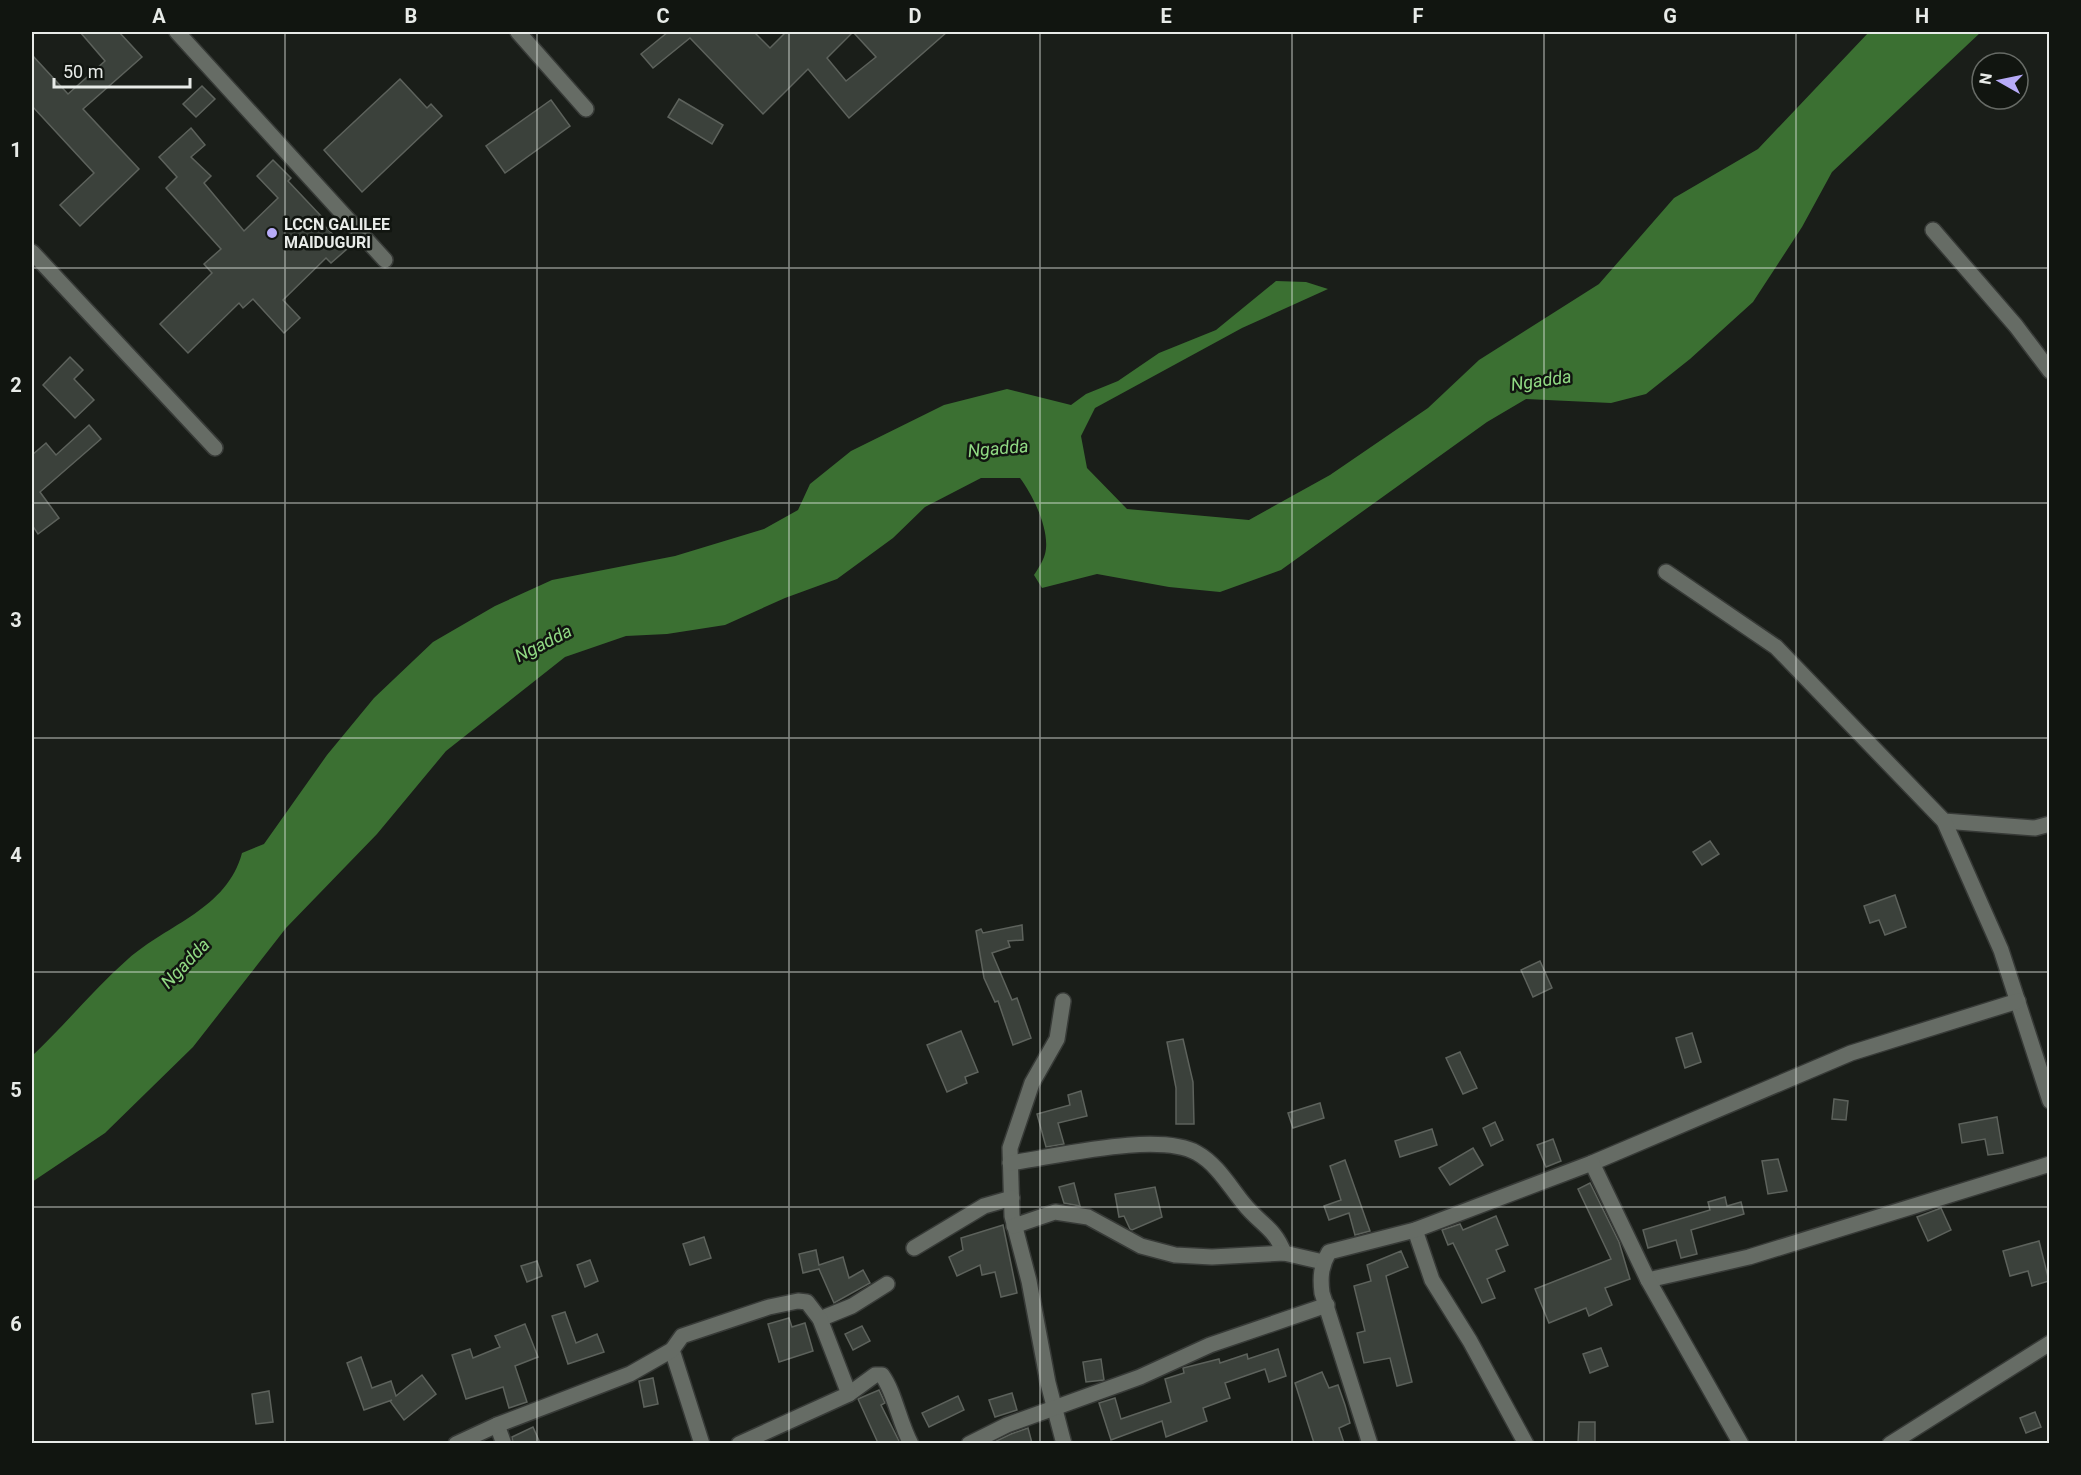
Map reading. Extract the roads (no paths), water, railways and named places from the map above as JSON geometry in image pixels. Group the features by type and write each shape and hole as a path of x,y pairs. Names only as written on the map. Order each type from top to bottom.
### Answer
{"street":[{"path":"177,32 385,260"},
{"path":"518,32 586,109"},
{"path":"1933,230 2016,326 2049,371"},
{"path":"32,252 215,448"},
{"path":"1666,572 1776,646 1944,821 2001,950 2049,1101"},
{"path":"1944,821 2035,828 2049,824"},
{"path":"1063,1001 1057,1039 1032,1083 1010,1148 1010,1163 1014,1226 1064,1443"},
{"path":"1370,1443 1320,1278 1323,1262 1329,1252 1415,1230 1592,1163 1851,1053 2018,1001"},
{"path":"1010,1163 1120,1145 1180,1147 1198,1154 1217,1170 1251,1213 1278,1237 1284,1253"},
{"path":"1592,1163 1648,1280 1741,1443"},
{"path":"1648,1280 1749,1257 2049,1164"},
{"path":"914,1248 984,1206 1012,1198"},
{"path":"1014,1226 1055,1212 1088,1216 1141,1246 1175,1255 1212,1257 1284,1253 1323,1262"},
{"path":"1415,1230 1432,1280 1470,1341 1526,1443"},
{"path":"820,1319 852,1306 887,1284"},
{"path":"456,1443 630,1374 672,1350 682,1336 769,1307 798,1301 807,1302 820,1319 849,1394"},
{"path":"969,1443 1054,1406 1140,1377 1210,1345 1327,1305"},
{"path":"1890,1443 2047,1347"},
{"path":"672,1350 702,1443"},
{"path":"739,1443 849,1394 875,1376 882,1375 888,1384 900,1424 911,1443"},
{"path":"497,1425 504,1443"}],"water":[{"name":"Ngadda","path":"1869,32 1981,32 1832,172 1802,227 1753,302 1690,359 1646,394 1611,403 1526,399 1487,422 1281,570 1220,592 1169,587 1097,574 1042,588 1034,575 1045,554 1045,535 1040,514 1030,494 1020,478 981,478 925,507 893,538 837,579 785,598 725,625 667,634 626,636 565,657 446,751 377,834 286,928 193,1047 105,1133 32,1182 32,1056 128,959 210,902 234,872 242,853 264,844 327,755 374,698 433,642 495,606 552,580 675,556 764,529 798,510 810,484 851,451 944,405 1007,389 1071,405 1086,394 1118,381 1159,353 1216,330 1276,281 1306,282 1328,289 1242,328 1095,408 1081,436 1087,468 1127,509 1249,520 1330,475 1428,408 1479,360 1599,284 1674,198 1758,149"}],"place":[{"name":"LCCN GALILEE MAIDUGURI","path":"272,233"}]}
